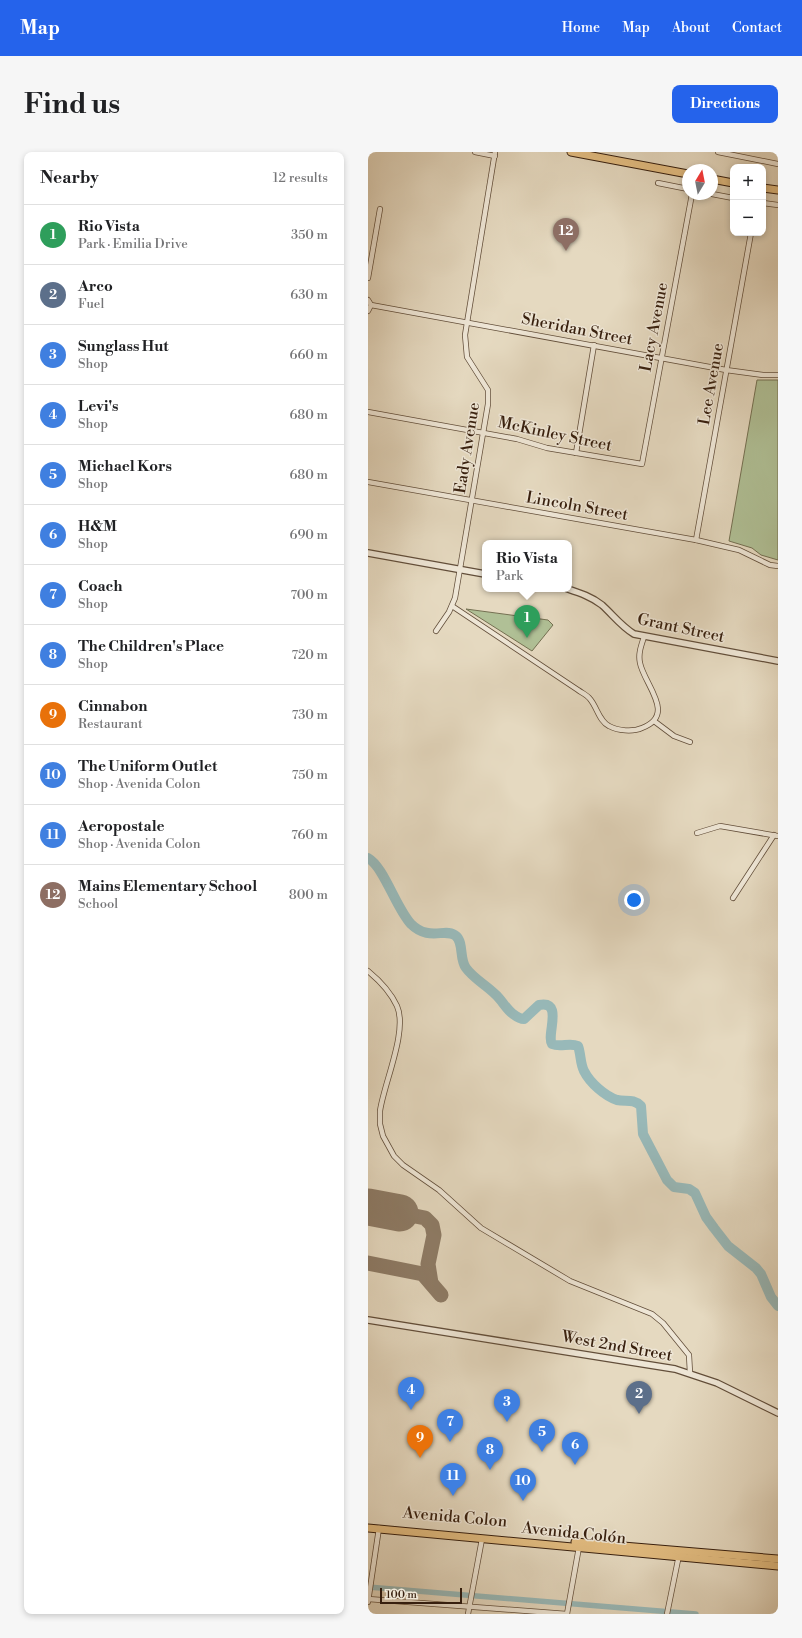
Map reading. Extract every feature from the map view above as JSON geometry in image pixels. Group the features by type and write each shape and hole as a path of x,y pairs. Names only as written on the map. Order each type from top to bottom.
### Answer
{"main road":[{"path":"571,152 682,173"},
{"path":"718,180 730,182"},
{"path":"766,188 778,190"},
{"name":"Avenida Colon","path":"368,1524 679,1555 778,1559"},
{"name":"Avenida Colón","path":"368,1528 679,1555 778,1566"}],"street":[{"path":"475,152 495,154"},
{"path":"718,152 778,164"},
{"name":"Eady Avenue","path":"436,631 452,606 460,570 488,404 488,390 468,357 465,335 495,154"},
{"path":"658,183 682,188"},
{"path":"718,195 730,197"},
{"name":"Lacy Avenue","path":"642,464 691,200"},
{"path":"766,204 778,206"},
{"path":"368,278 380,209"},
{"name":"Lee Avenue","path":"696,540 750,236"},
{"path":"368,300 371,305 368,311"},
{"name":"Sheridan Street","path":"371,305 726,370 763,375 778,375"},
{"path":"576,453 594,345"},
{"name":"McKinley Street","path":"368,412 517,439 547,448 642,464"},
{"name":"Lincoln Street","path":"368,482 696,540 739,550 770,565 778,566"},
{"path":"368,553 482,574"},
{"name":"Grant Street","path":"572,590 586,595 601,605 625,629 644,637 778,661"},
{"path":"452,606 590,699 602,720 609,726 631,730 641,729 654,721 657,715 658,706 639,663 639,653 644,637"},
{"path":"654,721 674,736 690,742"},
{"path":"697,833 720,826 776,835 733,898"},
{"path":"368,970 391,996 400,1017 400,1031 380,1111 380,1124 383,1136 394,1156 403,1165 439,1190 481,1228 570,1281 652,1314 659,1319 689,1354 690,1373"},
{"name":"West 2nd Street","path":"368,1320 652,1365 690,1373 730,1388 778,1413"},
{"path":"379,1528 368,1601 470,1606 567,1614 579,1547"},
{"path":"468,1614 482,1538"},
{"path":"667,1614 679,1555"}],"green space":[{"path":"757,380 778,380 778,560 761,555 752,548 729,541"},
{"path":"466,609 548,620 553,625 532,651"}],"waterway":[{"path":"368,858 374,863 385,879 400,908 411,924 424,932 447,933 456,936 460,943 466,968 497,996 508,1010 517,1017 524,1019 539,1005 546,1005 551,1008 553,1013 551,1033 552,1044 578,1046 583,1068 587,1076 594,1084 612,1098 620,1101 632,1101 641,1106 643,1134 667,1180 674,1187 689,1189 695,1193 706,1217 714,1228 728,1246 756,1268 761,1274 771,1297 778,1306"},
{"path":"368,1587 696,1614"}],"taxiway":[{"path":"400,1213 425,1218 432,1225 434,1235 428,1264 431,1283"},
{"path":"368,1263 423,1274 441,1295"}],"runway":[{"path":"368,1207 400,1213"}],"place":[{"name":"Mains Elementary School","path":"566,251"},
{"name":"Rio Vista","path":"527,638"},
{"name":"Levi's","path":"411,1410"},
{"name":"Arco","path":"639,1414"},
{"name":"Sunglass Hut","path":"507,1422"},
{"name":"Coach","path":"450,1442"},
{"name":"Michael Kors","path":"542,1452"},
{"name":"Cinnabon","path":"420,1458"},
{"name":"H&M","path":"575,1465"},
{"name":"The Children's Place","path":"490,1470"},
{"name":"Aeropostale","path":"453,1496"},
{"name":"The Uniform Outlet","path":"523,1501"}]}
